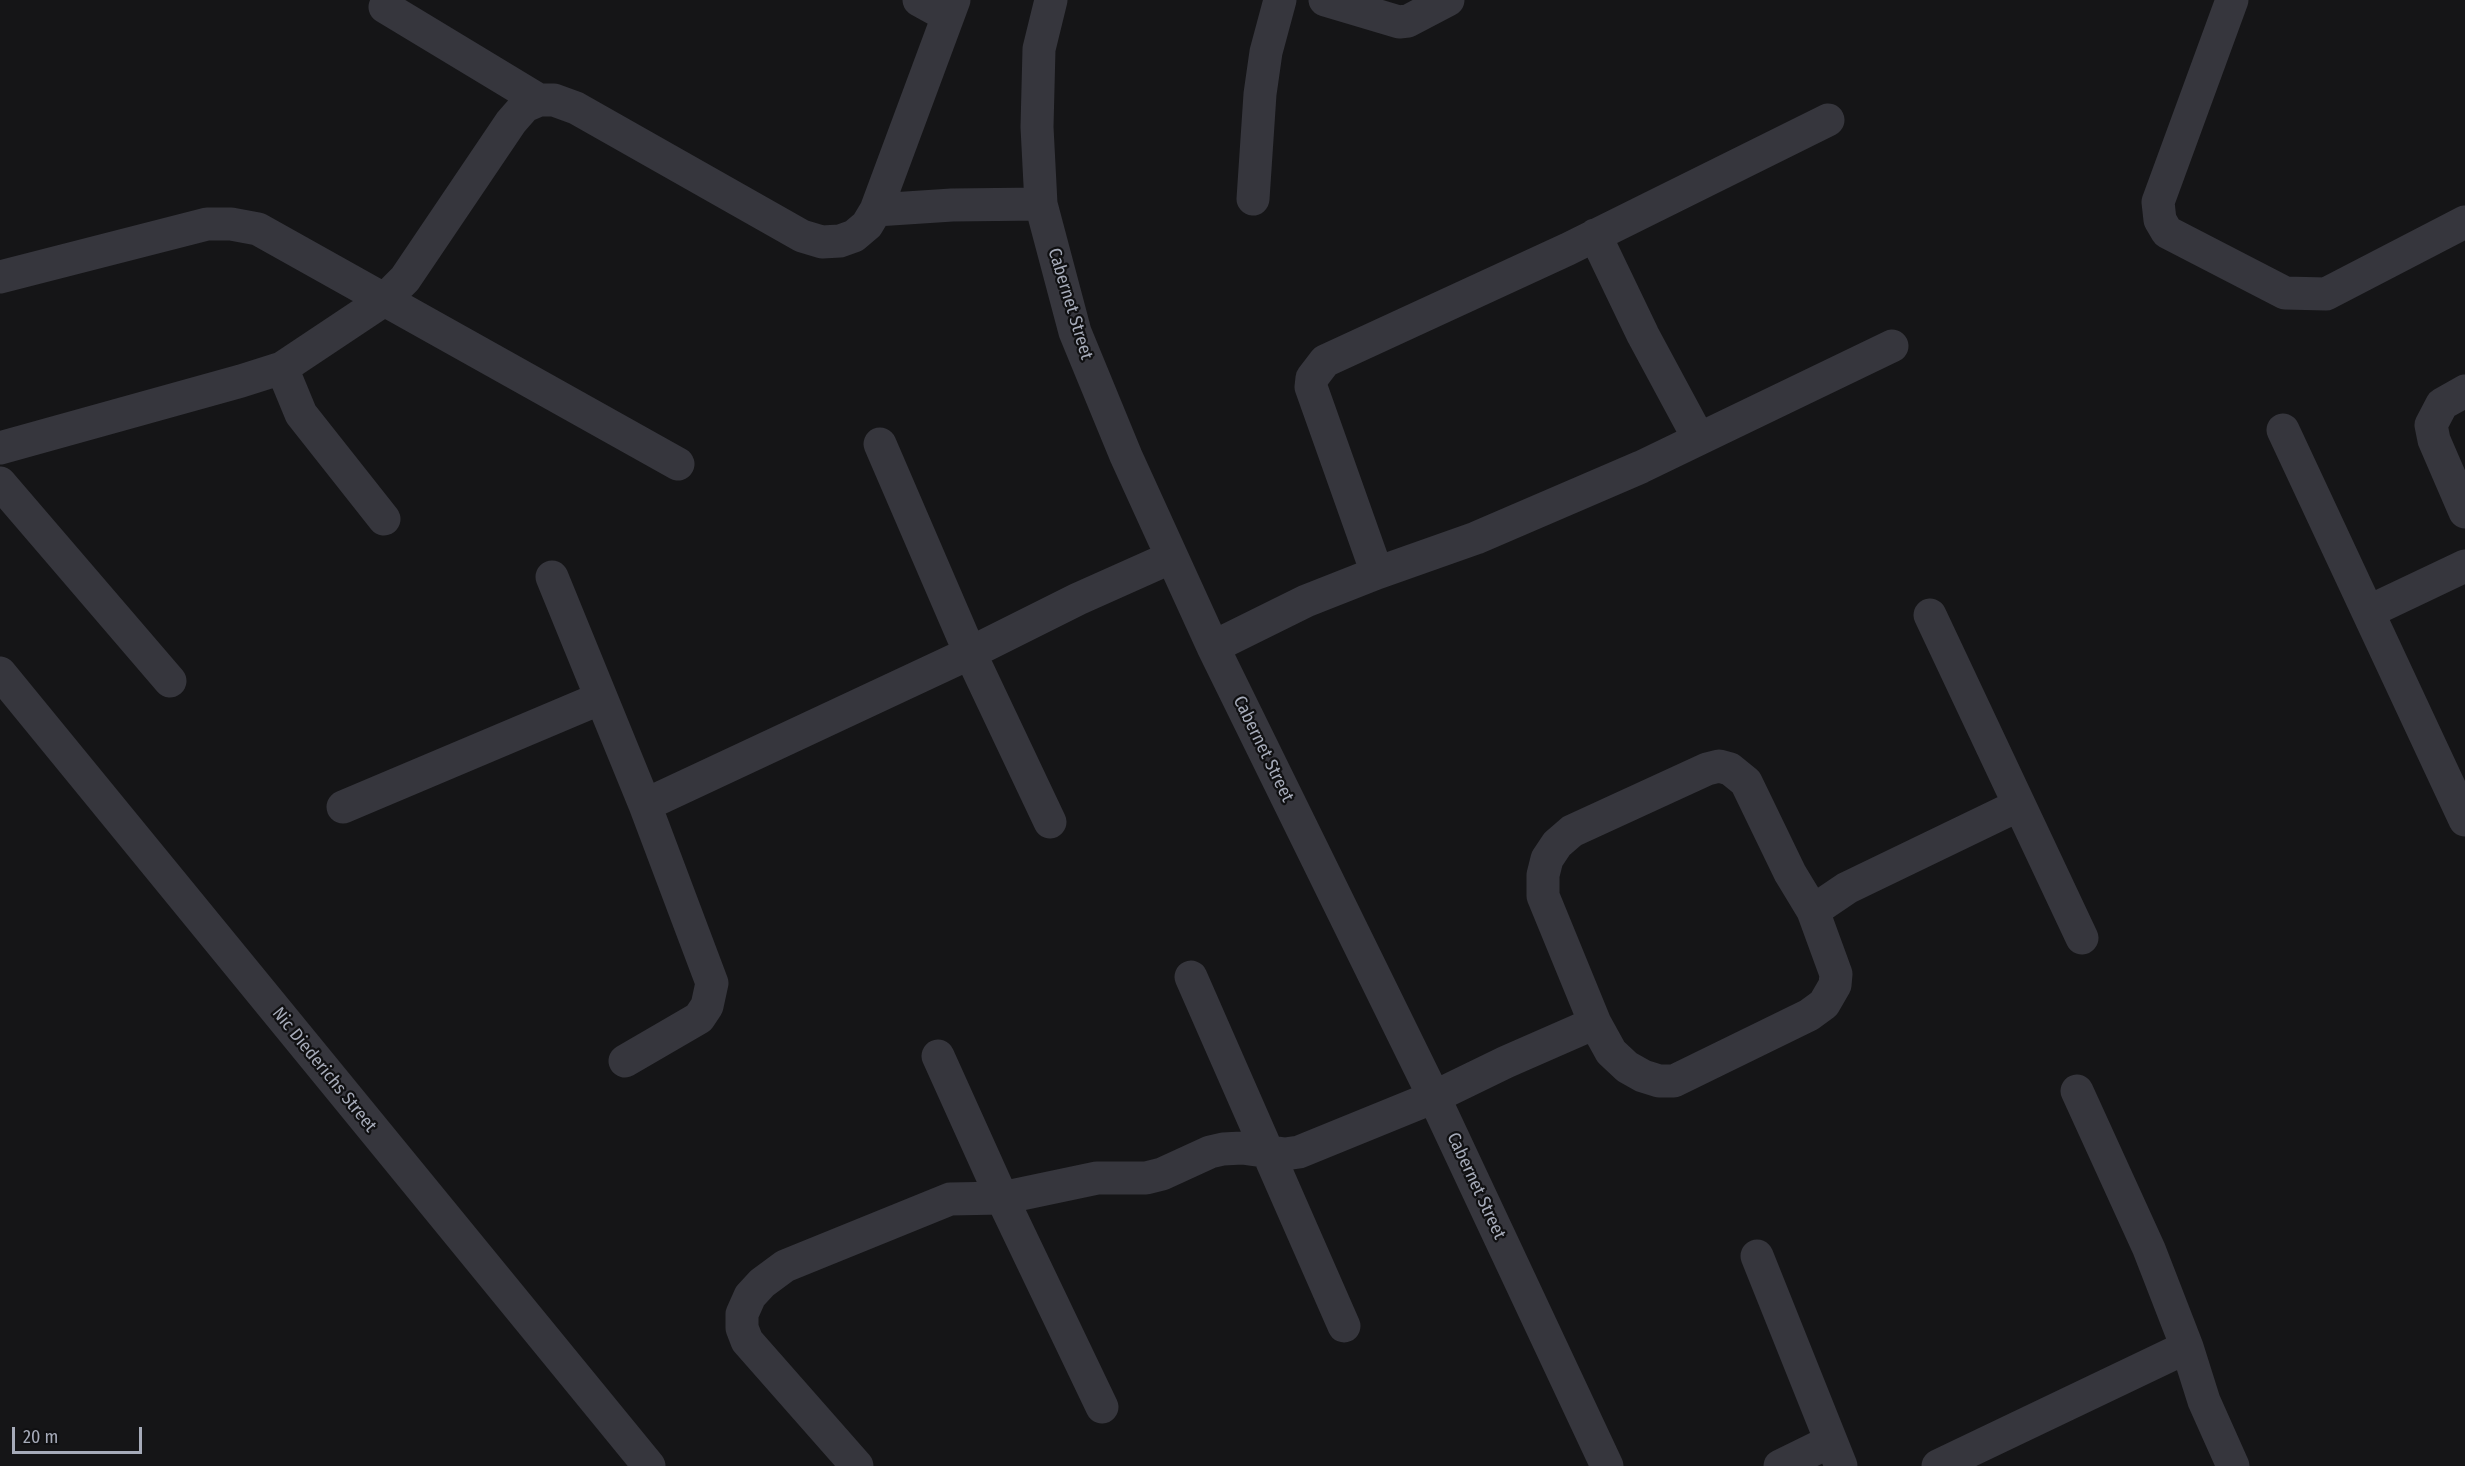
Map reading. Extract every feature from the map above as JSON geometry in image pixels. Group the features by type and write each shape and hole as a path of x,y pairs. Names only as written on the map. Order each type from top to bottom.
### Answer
{"street":[{"path":"0,448 282,368 384,300 420,259 511,122 525,106 539,100 554,100 576,108 802,236 822,242 840,241 854,236 867,225 876,210 951,8 919,0"},
{"name":"Cabernet Street","path":"1050,0 1039,49 1037,127 1041,204 1075,332 1126,456 1213,647 1434,1097 1607,1466"},
{"path":"1253,199 1263,73 1266,52 1280,0"},
{"path":"1325,0 1399,22 1408,21 1448,0"},
{"path":"2232,0 2158,202 2160,220 2167,232 2285,293 2326,294 2465,222"},
{"path":"385,7 539,100"},
{"path":"1377,573 1311,387 1312,378 1324,361 1595,235 1828,120"},
{"path":"876,210 952,205 1041,204"},
{"path":"0,277 207,224 231,224 258,229 678,464"},
{"path":"1595,235 1643,335 1699,439"},
{"path":"1213,647 1306,601 1476,538 1641,467 1892,346"},
{"path":"282,368 301,414 384,519"},
{"path":"2465,391 2442,404 2431,425 2433,440 2465,512"},
{"path":"2283,430 2465,820"},
{"path":"880,444 970,653 1050,822"},
{"path":"0,483 171,681"},
{"path":"645,805 970,653 1078,599 1172,557"},
{"path":"2368,612 2465,566"},
{"path":"552,577 645,805 712,983 707,1006 699,1018 626,1061"},
{"path":"1930,615 2082,938"},
{"name":"Nic Diederichs Street","path":"0,673 649,1466"},
{"path":"343,807 601,698"},
{"path":"1719,766 1730,769 1746,782 1790,873 1813,911 1836,974 1835,985 1824,1004 1809,1015 1674,1081 1659,1081 1643,1077 1627,1067 1611,1052 1595,1023 1543,896 1543,875 1547,860 1557,844 1572,831 1707,769 1719,766"},
{"path":"1813,911 1847,888 2019,804"},
{"path":"1191,977 1344,1326"},
{"path":"857,1466 747,1341 742,1328 742,1314 750,1296 762,1283 785,1266 943,1202 967,1197 1002,1198 1096,1178 1146,1178 1162,1174 1210,1152 1223,1149 1285,1154 1299,1152 1434,1097 1595,1023"},
{"path":"938,1056 1002,1198 1102,1407"},
{"path":"2077,1091 2149,1249 2187,1347 2204,1401 2233,1466"},
{"path":"1757,1256 1836,1453 1780,1466"},
{"path":"1938,1466 2187,1347"}]}
